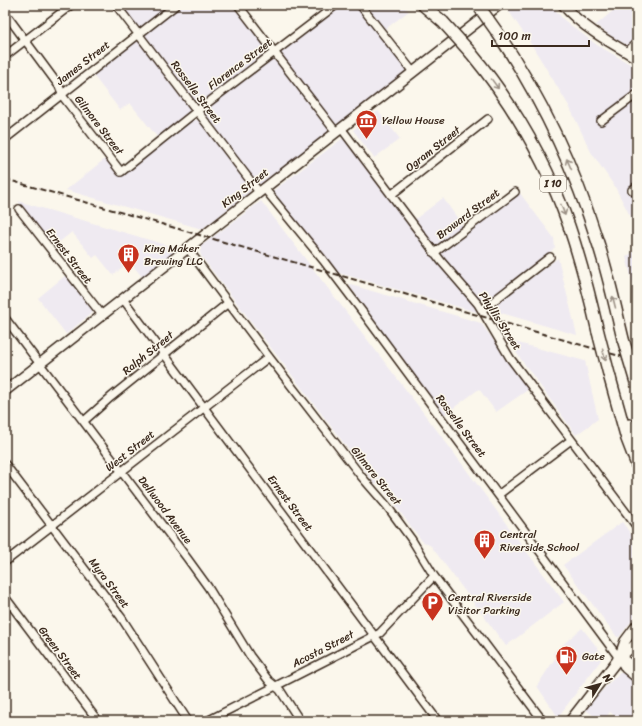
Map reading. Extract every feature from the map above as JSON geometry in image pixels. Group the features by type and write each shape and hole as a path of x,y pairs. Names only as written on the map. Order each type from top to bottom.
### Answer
{"highway":[{"path":"423,5 443,22"},
{"name":"I 10","path":"427,5 471,53 494,82 532,141 552,183 576,248 627,439 637,465"},
{"name":"I 10","path":"479,6 498,32 531,88 561,147 576,181 602,256 623,340 637,386"},
{"path":"610,378 618,401 637,442"},
{"path":"619,658 637,670"}],"main road":[{"name":"King Street","path":"5,391 499,5"},
{"path":"563,5 590,29 637,58"},
{"path":"619,658 625,641 637,625"},
{"path":"570,721 619,658 637,643"}],"street":[{"path":"5,56 71,5"},
{"name":"Rosselle Street","path":"116,5 197,111 322,260 364,314 619,658 625,669 637,679"},
{"name":"James Street","path":"5,138 176,5"},
{"name":"Phyllis Street","path":"238,5 274,52 391,195 434,253 482,310 504,350 637,527"},
{"name":"Florence Street","path":"122,172 197,111 336,5"},
{"path":"360,5 413,72"},
{"name":"Gilmore Street","path":"5,13 59,86 64,98 122,172"},
{"path":"626,52 637,42"},
{"path":"601,120 637,94"},
{"name":"Ogram Street","path":"391,195 488,119"},
{"name":"Broward Street","path":"434,253 515,192"},
{"name":"Ernest Street","path":"19,209 102,316"},
{"name":"Gilmore Street","path":"188,249 228,304 361,476 387,506 412,540 434,576 543,721"},
{"path":"482,310 550,256"},
{"name":"Ernest Street","path":"123,299 438,721"},
{"name":"Ralph Street","path":"84,421 111,397 228,304"},
{"name":"Dellwood Avenue","path":"5,318 187,558 208,587 250,656 268,681 280,690 300,721"},
{"name":"West Street","path":"5,562 269,357"},
{"path":"498,495 572,440"},
{"name":"Myra Street","path":"5,464 121,617 188,721"},
{"name":"Acosta Street","path":"207,721 380,633 434,576"},
{"name":"Green Street","path":"5,598 98,721"}],"shaded area":[{"path":"121,5 173,5 142,29 138,29"},
{"path":"181,5 234,5 269,50 269,53 200,105 197,105 145,38 145,33"},
{"path":"340,5 358,5 407,68 407,71 336,125 324,112 279,54 280,51"},
{"path":"365,5 401,5 409,11 384,30"},
{"path":"515,5 551,5 564,20 597,45 637,68 637,229 615,187 591,152 569,106 533,47 508,10"},
{"path":"620,5 637,5 637,38 627,45 596,25"},
{"path":"135,40 139,41 192,109 158,138 130,103 120,110 92,74"},
{"path":"270,58 277,60 329,129 329,132 262,184 258,184 204,113 204,109"},
{"path":"378,111 400,139 374,158 353,130"},
{"path":"192,120 198,120 250,186 250,192 202,229 66,190 106,158 120,176"},
{"path":"343,138 429,252 480,313 339,273 273,191"},
{"path":"519,192 554,238 555,248 488,300 480,300 440,254"},
{"path":"443,198 463,226 436,248 414,220"},
{"path":"18,201 180,249 143,278 130,262 113,275 97,255 93,258 72,232 53,247"},
{"path":"261,201 442,437 564,602 506,646 431,546 422,541 379,484 375,484 201,256 201,246"},
{"path":"637,249 637,300 626,257"},
{"path":"558,258 577,335 491,310 496,304"},
{"path":"66,275 90,305 93,312 66,334 38,298"},
{"path":"348,284 481,323 529,389 496,412 479,389 444,415"},
{"path":"507,340 585,361 598,419 576,435"},
{"path":"622,522 637,542 637,614 619,637 617,637 563,565"},
{"path":"582,628 604,656 558,717 537,686 556,657 553,653"},
{"path":"620,673 625,673 637,683 637,721 621,721 610,712 603,721 601,721 586,710 598,695"}],"railway":[{"path":"5,179 637,361"}],"place":[{"name":"Yellow House","path":"367,140"},
{"name":"King Maker Brewing LLC","path":"129,274"},
{"name":"Central Riverside School","path":"484,560"},
{"name":"Central Riverside Visitor Parking","path":"433,622"},
{"name":"Gate","path":"567,676"}]}
